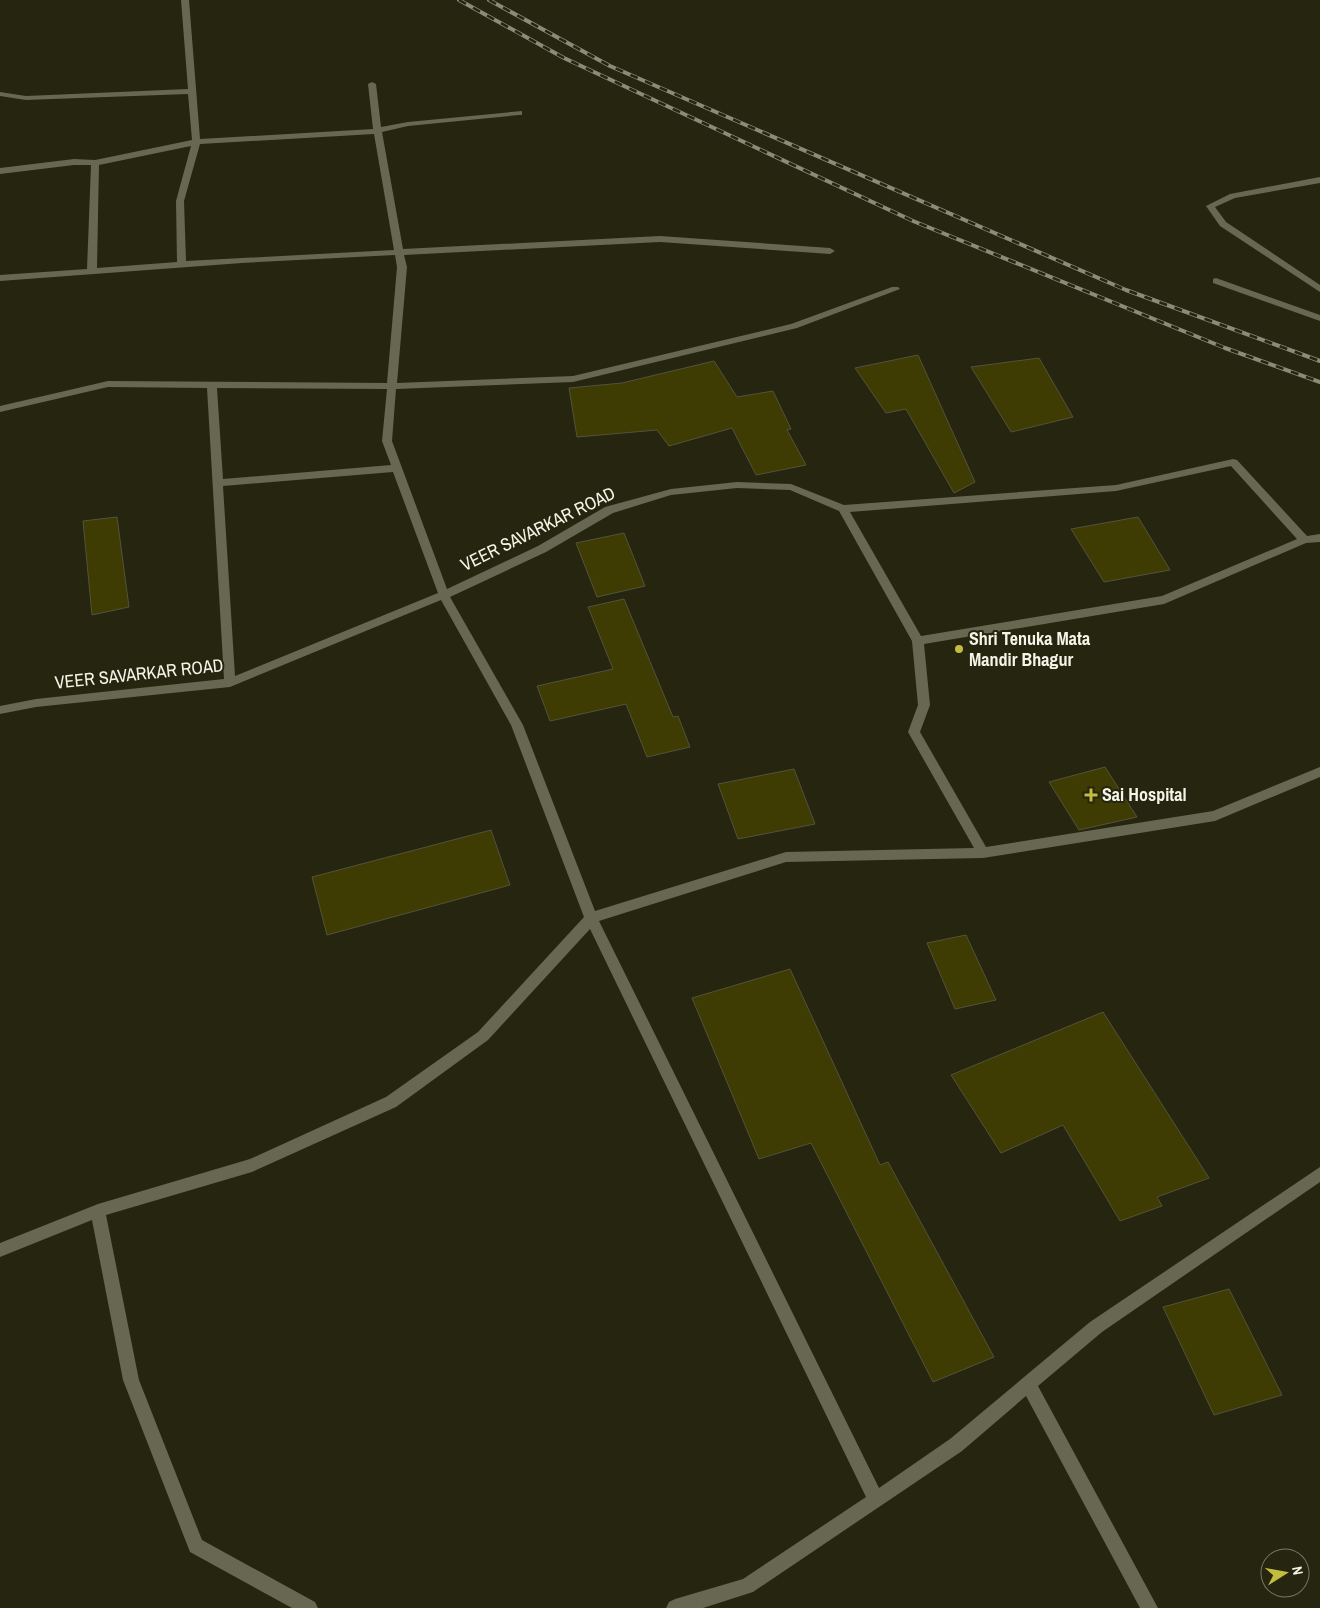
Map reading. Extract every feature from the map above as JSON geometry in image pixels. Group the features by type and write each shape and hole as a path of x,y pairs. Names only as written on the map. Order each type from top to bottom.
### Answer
{"street":[{"path":"182,265 180,201 196,142 185,0"},
{"path":"372,84 377,131 402,267 387,441 444,595 516,725 591,918 876,1500"},
{"path":"0,94 26,98 193,91"},
{"path":"0,171 74,162 95,163 196,142 377,131 408,124 519,113"},
{"path":"92,272 95,163"},
{"path":"1320,180 1233,196 1210,206 1223,224 1320,289"},
{"path":"0,278 399,252 660,239 830,252"},
{"path":"1216,280 1320,318"},
{"path":"0,409 108,384 392,386 573,379 794,326 895,289"},
{"path":"212,384 230,683"},
{"path":"983,853 914,732 924,705 918,641 843,509 1116,488 1233,462 1304,540"},
{"path":"218,483 398,468"},
{"name":"VEER SAVARKAR ROAD","path":"0,710 36,703 230,683 444,595 542,549 609,510 671,492 737,485 791,487 843,509"},
{"path":"918,641 1164,600 1304,540 1320,538"},
{"path":"0,1250 98,1211 252,1165 391,1102 483,1036 591,918 786,856 983,853 1215,816 1320,772"},
{"path":"676,1608 747,1586 876,1500 956,1445 1096,1327 1320,1174"},
{"path":"98,1211 131,1380 196,1546 309,1608"},
{"path":"1029,1385 1149,1608"}],"building":[{"path":"918,355 975,482 954,493 906,409 886,413 855,368"},
{"path":"1039,358 1073,417 1011,432 971,367"},
{"path":"714,361 737,397 773,391 791,429 787,430 806,465 756,475 732,428 669,446 657,430 577,437 569,388 622,383"},
{"path":"117,517 129,607 92,615 83,521"},
{"path":"1138,517 1170,570 1104,582 1071,529"},
{"path":"624,533 645,586 597,597 576,543"},
{"path":"624,599 673,717 678,716 690,747 647,757 626,704 550,721 537,686 613,669 588,607"},
{"path":"1105,767 1137,817 1079,830 1049,782"},
{"path":"794,769 815,824 738,839 718,784"},
{"path":"491,830 510,885 327,935 312,877"},
{"path":"966,935 996,1000 955,1009 927,943"},
{"path":"790,969 880,1165 888,1162 994,1357 933,1382 811,1143 759,1159 692,998"},
{"path":"1103,1012 1209,1178 1157,1197 1162,1206 1120,1221 1063,1125 1001,1153 951,1075"},
{"path":"1229,1289 1282,1395 1214,1415 1163,1307"}],"railway":[{"path":"459,0 564,58 913,221 1225,348 1320,382"},
{"path":"489,0 610,66 1126,290 1320,361"}],"place":[{"name":"Shri Tenuka Mata Mandir Bhagur","path":"959,649"},
{"name":"Sai Hospital","path":"1091,795"}]}
